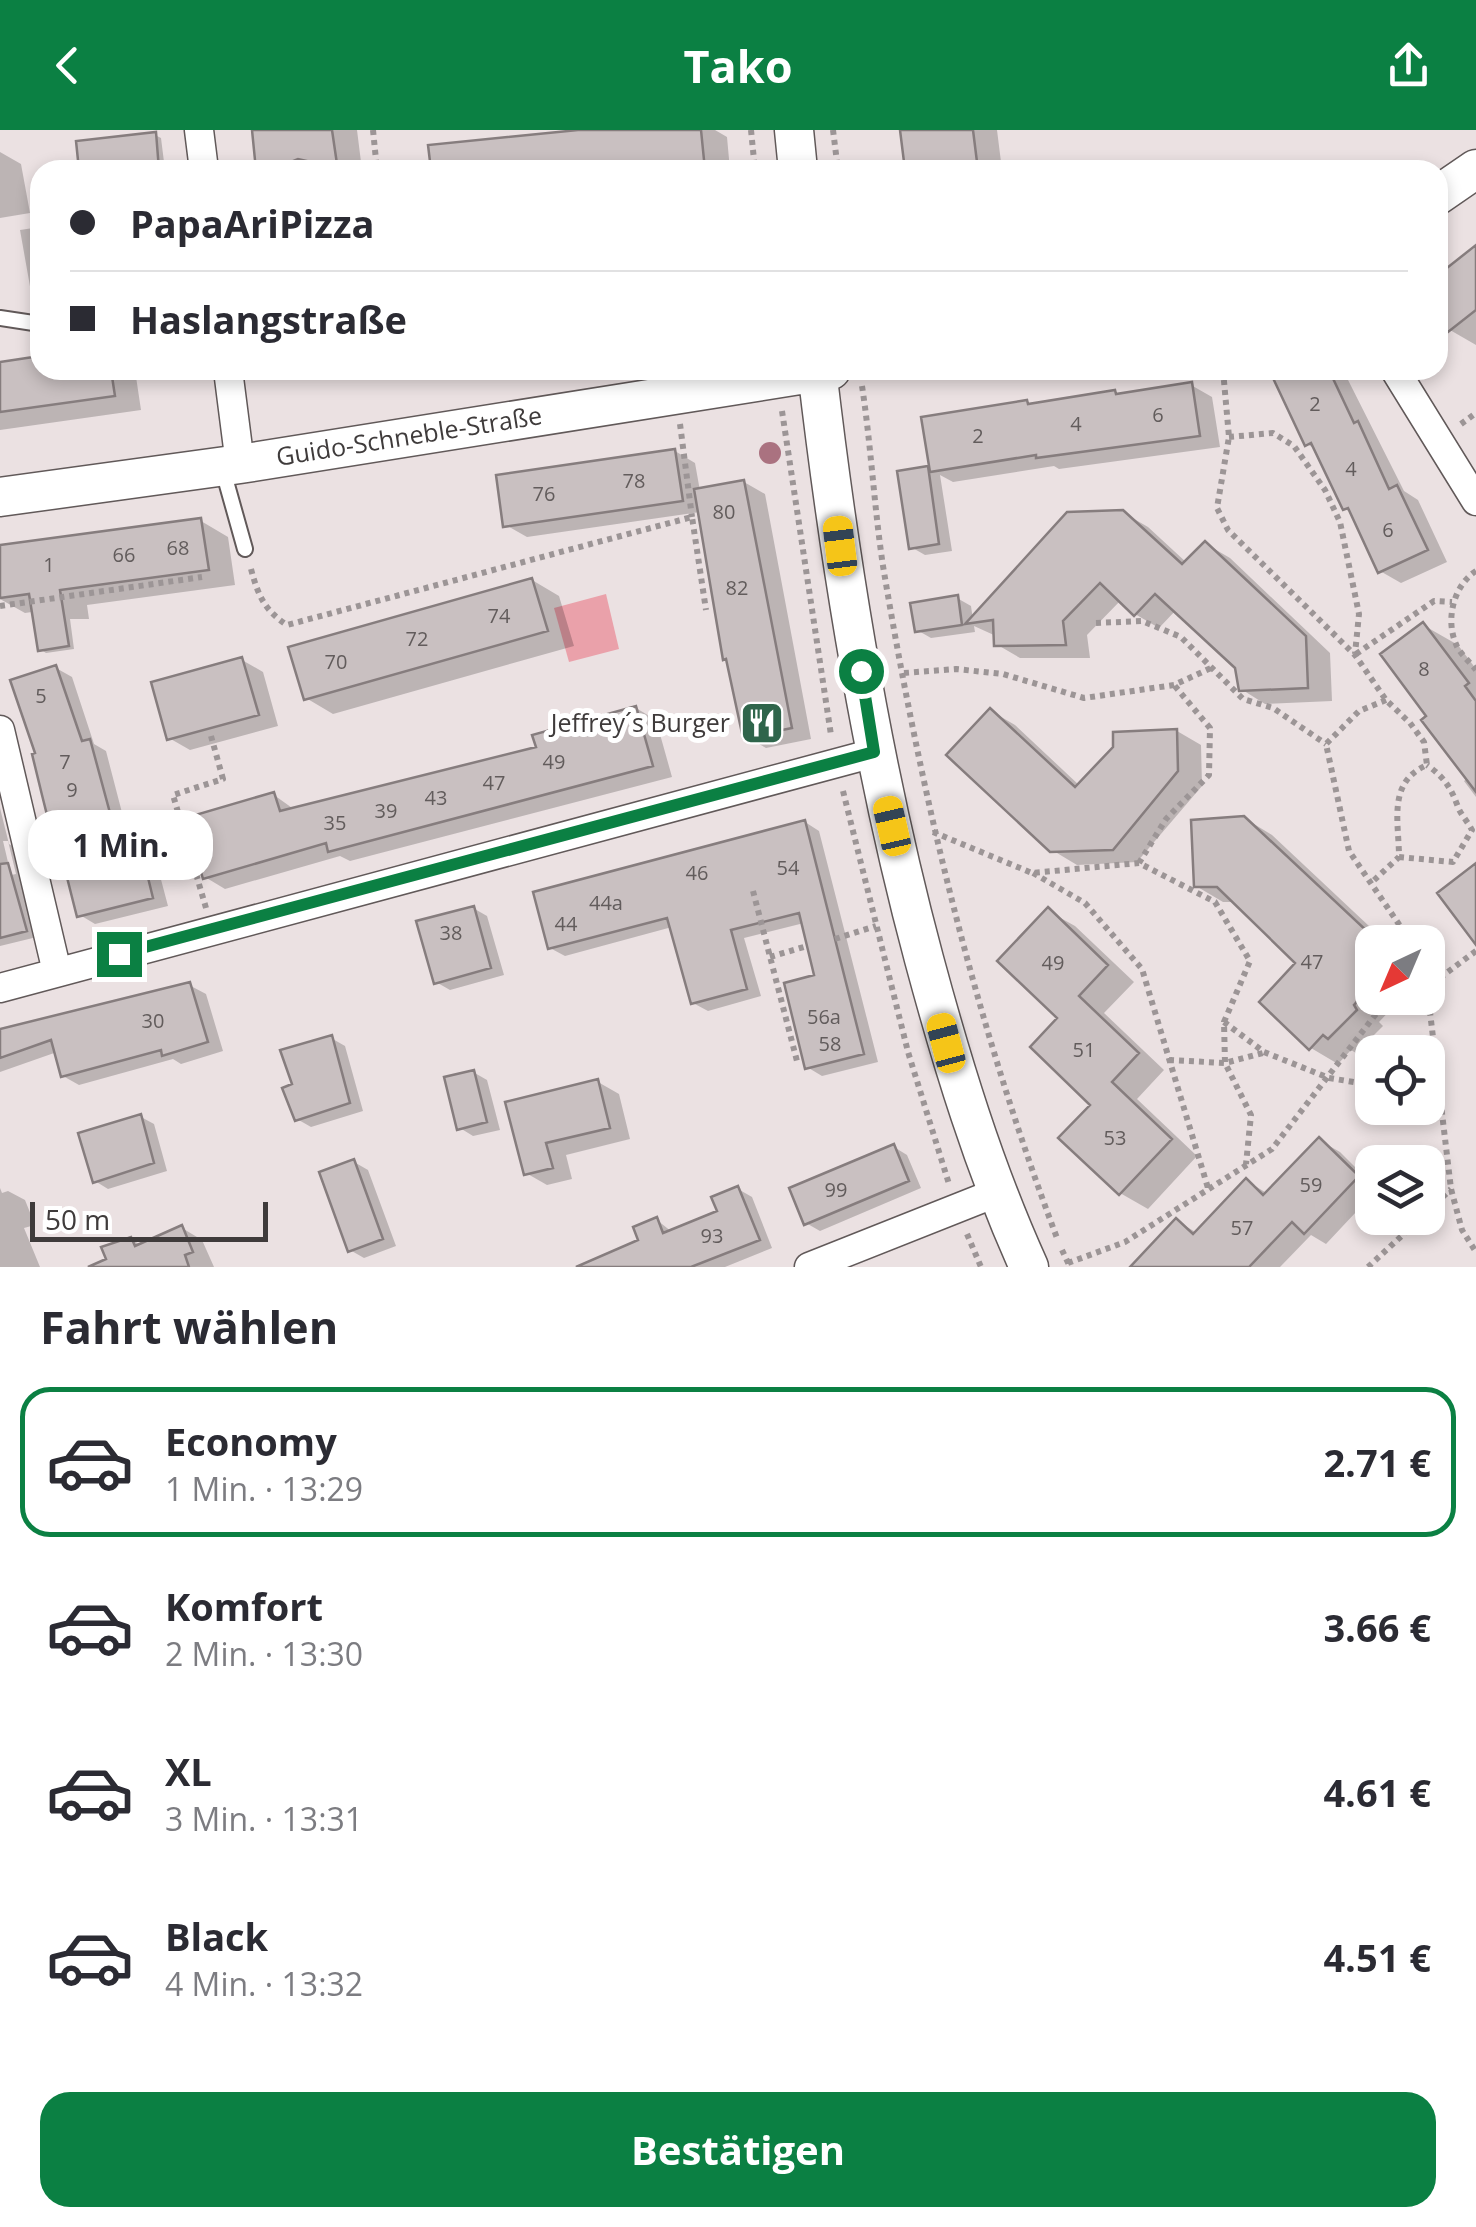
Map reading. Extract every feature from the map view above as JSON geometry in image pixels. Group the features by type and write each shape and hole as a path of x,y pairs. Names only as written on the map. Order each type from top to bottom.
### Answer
{"street":[{"path":"199,130 203,160"},
{"path":"794,130 797,160"},
{"path":"1448,188 1476,168"},
{"path":"228,380 231,465"},
{"name":"Guido-Schneble-Straße","path":"0,497 231,465 765,380"},
{"path":"823,380 840,546 874,752 946,1043 1028,1267"},
{"path":"1401,380 1476,501"},
{"path":"0,730 58,972"},
{"path":"0,988 874,752"},
{"path":"809,1267 998,1192"}],"lane":[{"path":"0,318 30,322"},
{"path":"231,465 247,540"}],"path":[{"path":"373,130 376,160"},
{"path":"751,130 754,160"},
{"path":"834,130 837,160"},
{"path":"860,380 883,562 934,832 972,984 1009,1102 1069,1265 1126,1242 1272,1149 1376,1015"},
{"path":"1223,380 1229,438 1217,508 1228,530 1355,655 1386,700 1424,742 1428,765 1455,792 1459,811 1472,830 1453,862 1399,857 1371,882"},
{"path":"676,394 706,610"},
{"path":"1229,438 1273,433 1294,446 1325,490 1340,522 1359,614 1355,655"},
{"path":"247,540 258,597 269,614 287,625 692,517"},
{"path":"1476,571 1463,580 1452,602 1455,643 1476,670"},
{"path":"0,606 202,577"},
{"path":"1355,655 1434,601 1452,602"},
{"path":"1096,623 1142,621 1180,637 1242,698 1273,708 1326,744 1350,851 1400,925"},
{"path":"904,673 956,669 1003,674 1084,698 1174,685 1212,668"},
{"path":"1139,863 1166,819 1209,775 1210,728 1174,685"},
{"path":"1326,744 1359,711 1386,700"},
{"path":"212,736 223,778 173,795 212,928"},
{"path":"1399,857 1396,804 1406,779 1428,765"},
{"path":"892,826 934,832 1032,873 1086,903 1142,969 1208,1188"},
{"path":"1032,873 1139,863 1214,902 1250,961 1224,1022 1224,1063 1251,1115 1246,1164"},
{"path":"753,891 798,1065"},
{"path":"835,939 876,926"},
{"path":"770,956 808,946"},
{"path":"1445,974 1476,951"},
{"path":"1224,1022 1264,1052 1329,1078 1355,1082"},
{"path":"1169,1060 1224,1063 1264,1052"},
{"path":"1444,1125 1451,1189 1462,1230 1476,1252"},
{"path":"1445,1195 1451,1189"},
{"path":"1368,1267 1403,1235"}],"shaded area":[{"path":"606,594 619,649 569,662 554,608"}],"building":[{"path":"252,130 332,130 336,160 255,160"},
{"path":"578,130 701,130 704,160 430,160 428,145"},
{"path":"900,130 973,130 977,160 904,160"},
{"path":"156,132 158,160 78,160 76,141"},
{"path":"1476,245 1476,310 1448,332 1448,267"},
{"path":"30,358 30,380 113,380 115,396 0,412 0,362"},
{"path":"1274,380 1334,380 1354,423 1358,421 1389,489 1397,485 1428,550 1378,573 1348,508 1343,510 1311,443 1305,446"},
{"path":"1192,382 1200,436 930,472 921,417 1027,400 1028,404"},
{"path":"675,449 683,501 503,527 496,475"},
{"path":"928,466 939,544 909,549 897,471"},
{"path":"744,480 792,728 743,738 726,659 723,660 694,489"},
{"path":"1123,510 1182,564 1205,541 1306,636 1308,688 1239,691 1235,668 1155,594 1134,616 1100,583 1063,621 1066,645 994,646 993,620 965,624 1067,512"},
{"path":"201,518 209,570 60,590 69,646 38,651 29,594 0,598 0,545"},
{"path":"532,578 548,631 304,700 288,647"},
{"path":"958,595 962,625 915,632 910,603"},
{"path":"1423,622 1469,683 1465,686 1476,701 1476,792 1421,720 1426,716 1380,654"},
{"path":"242,657 259,715 167,740 151,682"},
{"path":"56,665 82,741 90,739 113,824 121,822 127,844 139,841 153,898 77,917 51,814 47,815 32,754 35,753 10,680"},
{"path":"636,706 653,766 328,852 326,843 203,879 185,818 274,792 280,811 536,747 532,735"},
{"path":"990,708 1075,787 1113,747 1113,732 1177,729 1178,771 1113,850 1050,852 946,755"},
{"path":"1244,816 1360,925 1355,925 1355,1012 1328,1039 1323,1035 1309,1050 1259,1002 1295,963 1217,887 1194,887 1191,820"},
{"path":"805,820 864,1054 805,1069 784,983 814,975 799,913 731,930 747,989 691,1004 667,918 548,949 533,892"},
{"path":"8,863 27,931 0,938 0,864"},
{"path":"1476,863 1476,945 1437,893"},
{"path":"474,906 491,968 434,984 416,921"},
{"path":"1048,907 1108,965 1079,996 1139,1053 1112,1082 1172,1139 1119,1195 1058,1138 1090,1105 1030,1047 1057,1018 997,961"},
{"path":"190,982 208,1042 162,1056 161,1050 61,1077 51,1040 0,1058 0,1029"},
{"path":"332,1035 350,1103 295,1121 282,1088 292,1084 280,1050"},
{"path":"474,1070 487,1122 457,1130 444,1077"},
{"path":"598,1079 610,1128 546,1143 553,1168 524,1175 505,1102"},
{"path":"141,1114 154,1163 93,1183 78,1133"},
{"path":"1319,1137 1355,1172 1355,1180 1304,1234 1292,1222 1249,1267 1130,1267 1176,1218 1193,1234 1246,1178 1263,1195"},
{"path":"894,1144 909,1181 804,1225 789,1188"},
{"path":"354,1159 383,1239 348,1252 319,1172"},
{"path":"738,1186 760,1240 691,1267 576,1267 638,1240 633,1227 657,1217 663,1233 717,1211 711,1197"},
{"path":"182,1225 193,1252 185,1255 189,1267 88,1267 106,1259 101,1247 131,1237 135,1246"}],"place":[{"name":"Jeffrey´s Burger","path":"762,723"}],"route":[{"path":"119,954 874,752 861,671"}]}
